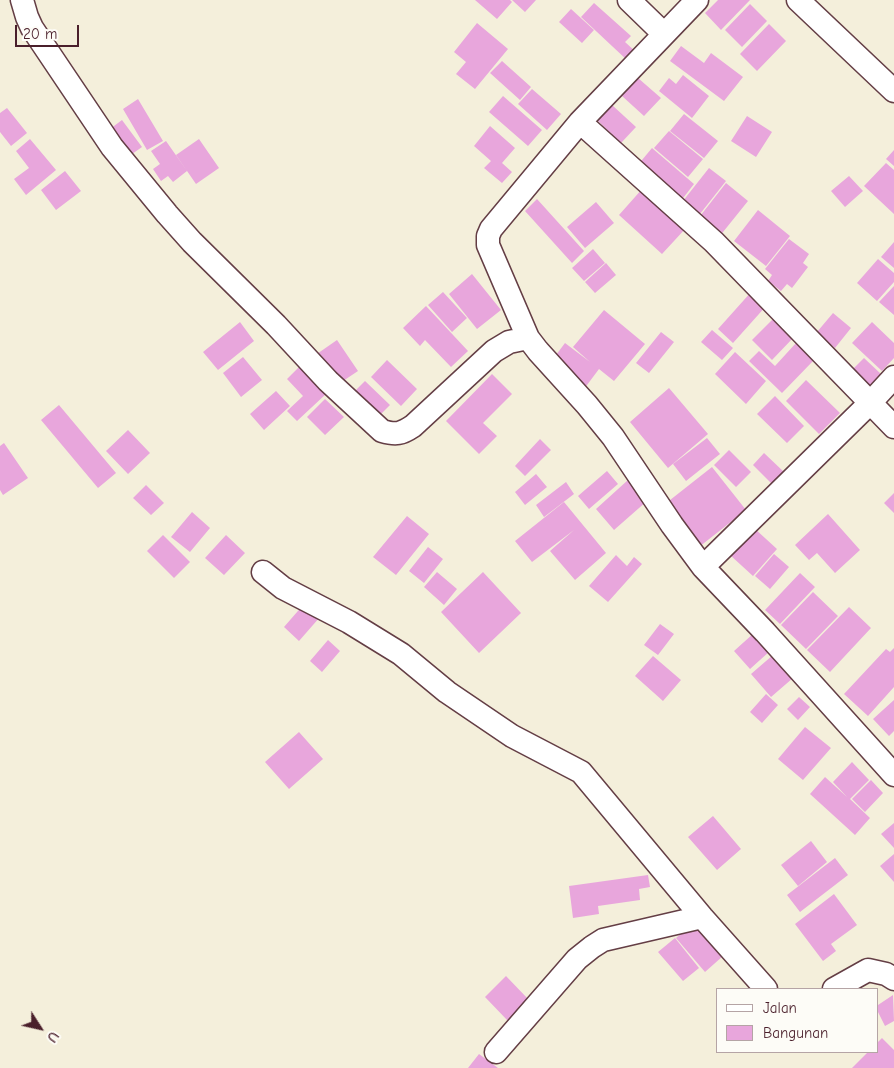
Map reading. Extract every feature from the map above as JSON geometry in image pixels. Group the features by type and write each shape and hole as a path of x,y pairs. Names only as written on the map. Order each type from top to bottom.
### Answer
{"street":[{"path":"22,0 32,28 112,147 167,214 328,381 382,431 393,434 404,432 413,426 494,351 509,342 528,338"},
{"path":"629,0 664,34"},
{"path":"696,0 580,122 491,228 488,236 488,245 528,338 613,437 672,525 703,567 765,632 894,775"},
{"path":"798,0 894,91"},
{"path":"580,122 714,242 894,428"},
{"path":"703,567 870,403 894,377"},
{"path":"263,572 283,588 349,622 401,654 447,692 512,736 580,772 702,918 765,988"},
{"path":"496,1052 577,960 592,947 603,940 702,918"},
{"path":"836,988 868,970 886,974 894,979"}],"building":[{"path":"475,0 510,0 512,2 497,19"},
{"path":"512,0 536,0 525,12"},
{"path":"718,0 750,0 721,30 705,13"},
{"path":"594,3 631,36 625,42 636,52 628,61 581,17"},
{"path":"750,4 767,21 742,47 725,30"},
{"path":"571,9 594,30 582,43 559,22"},
{"path":"477,23 508,49 475,89 456,74 466,62 454,52"},
{"path":"769,24 786,41 757,71 740,54"},
{"path":"681,46 704,63 711,53 743,77 724,101 670,61"},
{"path":"502,61 531,87 520,100 490,73"},
{"path":"683,75 709,96 692,118 659,91 669,78 676,84"},
{"path":"638,78 661,98 644,116 622,96"},
{"path":"532,89 561,114 547,130 518,104"},
{"path":"503,96 542,130 528,146 489,112"},
{"path":"138,99 163,141 147,150 123,109"},
{"path":"612,105 636,127 621,143 597,120"},
{"path":"7,108 27,133 11,146 0,132 0,113"},
{"path":"684,114 718,141 704,158 670,131"},
{"path":"747,116 772,132 756,157 731,141"},
{"path":"122,120 142,147 125,159 106,132"},
{"path":"490,126 515,148 502,163 512,172 502,183 484,168 491,161 474,146"},
{"path":"669,131 703,159 688,177 654,148"},
{"path":"30,139 56,170 26,195 14,179 29,168 16,151"},
{"path":"199,139 219,168 196,184 176,155"},
{"path":"166,141 187,171 173,182 168,176 161,181 153,169 160,164 151,151"},
{"path":"652,148 694,184 680,202 637,166"},
{"path":"894,150 894,166 886,159"},
{"path":"886,163 894,170 894,214 864,186"},
{"path":"709,168 726,181 696,219 679,206"},
{"path":"65,171 81,191 56,210 41,190"},
{"path":"849,176 863,191 845,207 831,191"},
{"path":"726,183 748,201 719,237 697,220"},
{"path":"643,188 686,228 662,254 619,215"},
{"path":"537,199 584,251 572,263 525,211"},
{"path":"596,202 614,223 585,248 567,227"},
{"path":"758,210 790,236 766,266 734,241"},
{"path":"789,239 809,254 803,263 808,267 792,288 787,284 781,291 768,281 772,275 765,269"},
{"path":"894,242 894,268 881,257"},
{"path":"593,249 605,263 584,281 572,268"},
{"path":"878,259 894,273 894,282 877,301 857,283"},
{"path":"606,263 616,275 595,293 585,282"},
{"path":"472,274 501,310 477,329 449,294"},
{"path":"894,286 894,315 879,302"},
{"path":"752,291 767,305 733,343 718,329"},
{"path":"443,292 467,318 452,332 428,305"},
{"path":"426,306 468,351 451,367 425,340 420,346 403,328"},
{"path":"604,310 645,344 614,381 599,369 584,389 550,363 565,343 590,362 573,347"},
{"path":"833,313 851,328 835,348 817,332"},
{"path":"774,318 794,337 772,360 752,340"},
{"path":"240,322 254,341 218,370 203,352"},
{"path":"872,322 894,343 894,358 882,371 852,343"},
{"path":"712,330 733,348 722,360 701,342"},
{"path":"661,332 674,342 649,373 636,363"},
{"path":"337,340 358,371 334,387 314,356"},
{"path":"796,343 814,360 782,393 749,361 759,351 775,366"},
{"path":"735,352 766,381 746,404 715,374"},
{"path":"243,357 262,380 241,397 223,373"},
{"path":"864,358 881,374 863,392 846,376"},
{"path":"387,360 417,389 401,406 371,377"},
{"path":"300,366 326,394 297,421 287,411 303,396 287,379"},
{"path":"492,374 512,394 483,423 497,436 479,454 446,421"},
{"path":"806,380 840,413 819,434 786,401"},
{"path":"365,381 390,405 373,422 348,398"},
{"path":"669,388 708,434 668,468 630,422"},
{"path":"276,391 290,406 264,430 250,414"},
{"path":"775,396 804,426 787,443 757,414"},
{"path":"325,399 344,417 325,435 307,417"},
{"path":"59,405 116,473 98,488 41,420"},
{"path":"128,430 150,453 128,474 106,451"},
{"path":"707,438 720,454 686,481 673,464"},
{"path":"540,439 551,450 525,476 515,466"},
{"path":"4,443 28,478 3,495 0,490 0,446"},
{"path":"729,450 751,472 736,487 714,465"},
{"path":"764,453 784,472 772,484 753,465"},
{"path":"712,467 746,510 699,547 665,504"},
{"path":"607,471 618,484 589,509 578,496"},
{"path":"536,474 547,487 525,505 515,492"},
{"path":"628,480 647,501 614,530 596,509"},
{"path":"566,482 574,494 544,517 536,505"},
{"path":"146,485 164,503 151,515 133,498"},
{"path":"894,493 894,513 884,503"},
{"path":"564,502 606,553 575,580 550,551 574,530 532,562 515,541"},
{"path":"192,512 210,528 190,552 171,537"},
{"path":"828,514 860,550 835,573 817,553 809,560 795,545"},
{"path":"407,516 429,534 396,575 373,557"},
{"path":"754,528 777,549 753,576 730,555"},
{"path":"163,535 190,562 174,578 147,551"},
{"path":"226,535 245,553 224,575 205,558"},
{"path":"428,547 443,559 424,583 409,571"},
{"path":"774,554 789,567 770,589 755,576"},
{"path":"616,555 627,566 634,557 642,564 608,602 589,586"},
{"path":"437,572 457,589 444,605 424,587"},
{"path":"483,572 521,613 479,653 441,612"},
{"path":"800,573 815,587 780,624 765,610"},
{"path":"813,592 838,616 806,649 781,625"},
{"path":"304,604 320,617 299,641 284,627"},
{"path":"849,607 871,628 830,672 807,650"},
{"path":"660,624 674,634 658,655 644,645"},
{"path":"754,633 770,651 750,669 734,651"},
{"path":"328,640 340,651 322,672 310,661"},
{"path":"894,648 894,687 868,716 844,694 886,649 890,652"},
{"path":"773,655 793,678 771,697 751,674"},
{"path":"653,656 681,680 663,701 635,676"},
{"path":"766,694 778,705 762,723 750,712"},
{"path":"799,697 810,707 798,720 787,709"},
{"path":"894,700 894,731 889,736 873,719"},
{"path":"805,727 831,748 803,780 778,759"},
{"path":"299,732 323,759 289,789 265,762"},
{"path":"852,762 869,780 850,799 870,818 855,835 810,794 825,777 847,797 833,782"},
{"path":"871,780 883,793 865,812 852,799"},
{"path":"713,816 741,849 717,870 688,837"},
{"path":"894,823 894,848 881,834"},
{"path":"811,841 827,862 798,886 781,865"},
{"path":"894,854 894,882 880,866"},
{"path":"835,858 848,875 800,912 787,895"},
{"path":"648,875 650,887 639,889 640,900 598,906 599,914 573,918 569,886"},
{"path":"834,894 857,925 831,944 836,951 823,961 795,924"},
{"path":"695,922 723,956 705,972 676,938"},
{"path":"675,938 699,968 683,981 658,952"},
{"path":"506,976 529,1000 508,1021 485,997"},
{"path":"893,995 894,1021 885,1026 879,1014 879,1004"},
{"path":"882,1038 894,1050 894,1068 852,1068 867,1053 879,1053 879,1041"},
{"path":"479,1054 498,1068 468,1068"}]}
